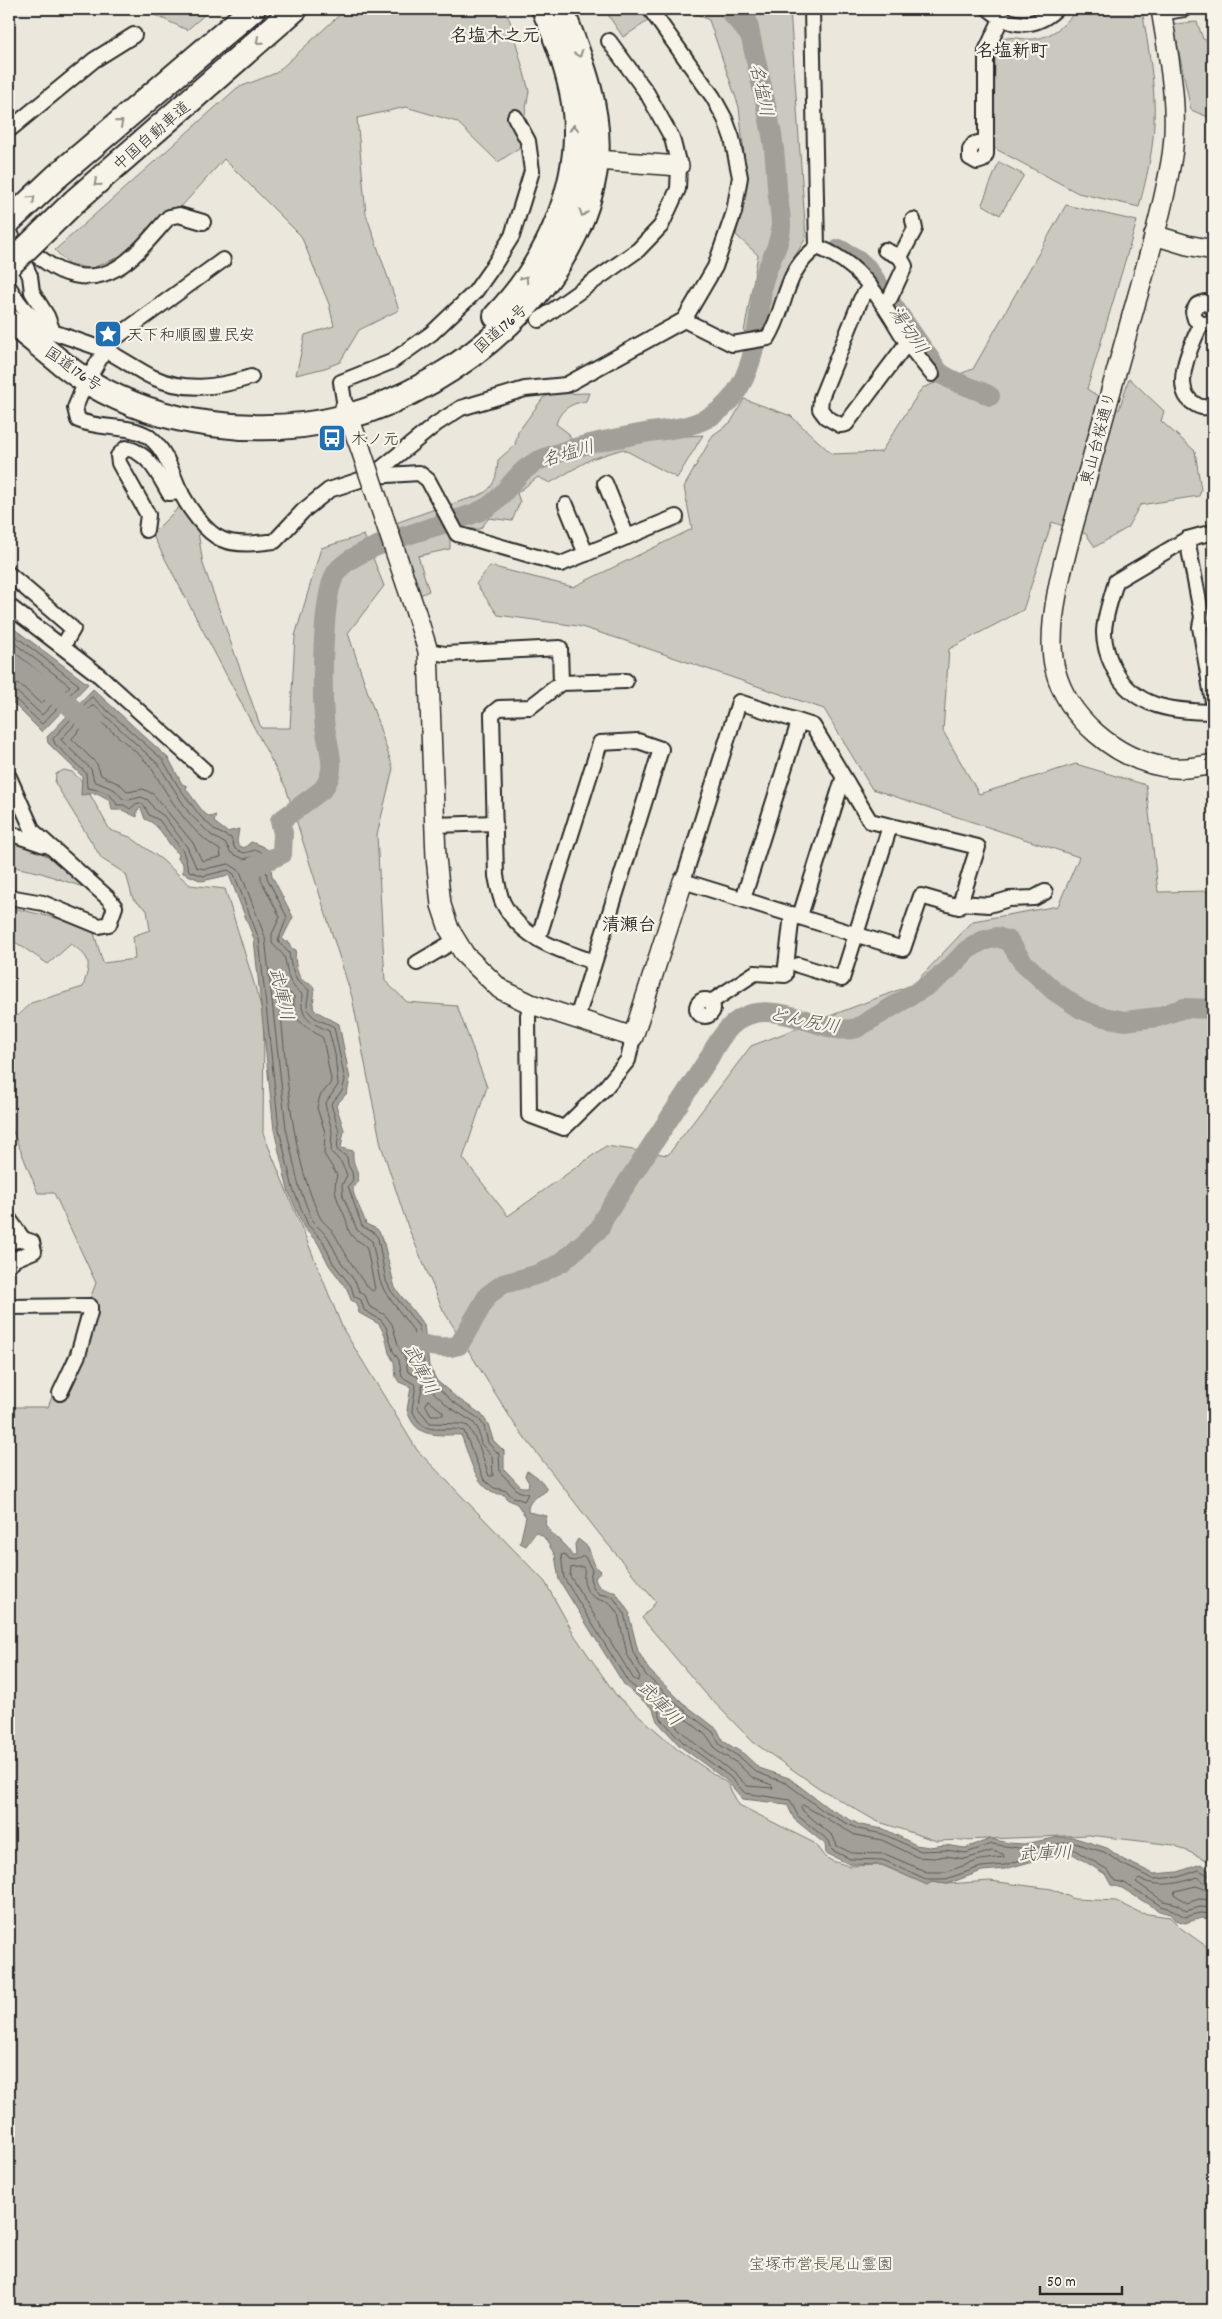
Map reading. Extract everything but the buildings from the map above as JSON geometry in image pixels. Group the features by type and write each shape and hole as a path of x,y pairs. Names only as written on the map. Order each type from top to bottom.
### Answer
{"highway":[{"name":"中国自動車道","path":"10,229 56,177 253,9"},
{"name":"中国自動車道","path":"9,264 75,202 295,9"},
{"name":"国道176号","path":"544,9 557,40 574,104 585,159"},
{"name":"国道176号","path":"9,321 87,381 128,402 173,415 264,417 346,411 443,362 479,333 505,307 528,277 546,246 565,198 585,159 593,112 585,70 561,9"}],"street":[{"path":"372,476 436,424 460,408 525,389 566,385 684,320 715,267 734,212 740,177 732,138 725,119 713,98 650,9"},
{"path":"812,9 817,247"},
{"path":"990,9 1001,19 1017,25 1033,23 1047,18 1056,9"},
{"path":"1161,11 1184,9"},
{"name":"東山台桜通り","path":"1161,11 1172,80 1174,121 1171,160 1154,235 1065,557 1052,636 1054,668 1063,690 1076,711 1104,741 1131,757 1166,768 1213,764"},
{"path":"986,141 986,51 1001,19"},
{"path":"9,130 94,60 134,35"},
{"path":"539,320 638,250 661,226 678,189 679,166 672,138 646,93 609,41"},
{"path":"516,117 528,141 532,171 512,236 475,292 432,333 391,362 341,382 346,411 361,450 428,651 435,824 441,905 456,940 465,955 500,989 530,1004 633,1037"},
{"path":"585,159 679,166"},
{"path":"10,229 59,270 78,276 95,277 112,272 128,262 169,217 179,215 203,222"},
{"path":"900,257 915,229 913,220"},
{"path":"10,229 30,276 32,292 47,316 53,332"},
{"path":"1154,235 1186,245 1213,250"},
{"path":"684,320 732,344 768,338 774,330 788,282 806,256 817,247"},
{"path":"817,247 832,252 860,272 907,343 932,374"},
{"path":"882,303 890,298 906,266 900,257 885,250"},
{"path":"223,260 114,339 105,350 87,381 76,408 78,420 88,424 132,431 147,436 168,460 181,492 196,516 220,539 234,542 275,541 304,510 329,490 372,476 419,474 428,480 457,534 560,564 676,517"},
{"path":"870,286 861,299 821,398 820,409 826,417 840,425 846,424 907,343"},
{"path":"9,287 19,306 37,322 53,332 105,350 152,377 189,388 224,386 250,377"},
{"path":"1213,308 1205,302 1197,305 1193,312 1195,319 1207,322 1189,351 1183,376 1185,394 1193,404 1201,407 1213,406"},
{"path":"146,530 148,515 119,463 118,456 126,448 137,450 149,460 169,493 181,492"},
{"path":"605,484 627,537"},
{"path":"566,506 586,554"},
{"path":"1213,532 1187,539 1116,581 1104,633 1109,658 1119,680 1134,695 1152,705 1175,711 1213,712"},
{"path":"1187,539 1202,617 1200,627 1213,702"},
{"path":"9,574 73,629 63,646"},
{"path":"9,606 100,676 204,770"},
{"path":"428,651 445,654 560,648 560,683"},
{"path":"594,962 547,946 520,926 502,902 496,876 492,714 499,708 530,707 560,683 626,681"},
{"path":"530,1004 528,1015 529,1115 564,1128 605,1088 628,1060 633,1037 739,702 813,726 843,779 870,821 978,848 959,907 921,896 903,949 683,881"},
{"path":"743,899 799,722"},
{"path":"538,939 600,743 638,741 661,749 577,1018"},
{"path":"9,777 33,831 64,861 108,898 115,907 109,924 99,926 43,903 9,897"},
{"path":"711,1002 754,973 785,975 796,915 843,779"},
{"path":"435,824 495,823"},
{"path":"798,965 842,979 890,826"},
{"path":"9,833 52,848"},
{"path":"960,903 989,906 1009,899 1034,898 1045,892"},
{"path":"417,963 456,940"},
{"path":"9,1219 16,1241 32,1242 34,1251 15,1259 9,1264"},
{"path":"9,1307 90,1306 78,1355 60,1392"}],"green space":[{"path":"142,9 211,9 187,30"},
{"path":"346,9 504,9 510,21 529,91 519,148 498,162 457,122 406,107 357,118 366,214 399,310 359,330 340,362 325,368 296,375 305,335 334,326 329,304 301,236 224,159 146,246 90,269 67,263 55,250 237,88 276,73"},
{"path":"604,9 667,9 623,37"},
{"path":"686,9 790,9 806,238 784,274 766,329 744,332 758,255 736,235 746,172 739,107 709,20"},
{"path":"1077,9 1142,9 1151,66 1154,109 1151,155 1139,207 1078,193 994,148 995,51 1000,40 1010,38 1042,38 1055,31"},
{"path":"1197,22 1203,39 1213,43 1213,119 1191,110 1173,24"},
{"path":"999,162 1024,175 1000,215 982,204"},
{"path":"1066,205 1137,221 1087,389 1119,410 1129,378 1164,411 1161,421 1195,451 1201,490 1199,496 1140,505 1127,528 1095,547 1086,534 1052,522 1023,610 949,649 943,731 979,794 1076,764 1146,785 1158,892 1213,891 1213,1863 1174,1845 1089,1835 937,1841 876,1821 819,1788 753,1742 705,1693 642,1618 656,1602 601,1536 515,1425 443,1310 408,1227 381,1145 352,997 286,788 152,534 183,503 198,532 203,564 261,728 290,728 295,636 321,548 364,535 384,586 348,633 393,768 377,835 385,981 407,1002 457,1006 487,1087 463,1158 508,1216 606,1146 668,1155 751,1046 914,984 973,921 1058,906 1079,857 872,789 824,709 578,626 498,615 476,584 490,566 573,587 692,529 684,487 713,435 731,422 744,399 791,416 832,454 881,452 922,388 973,369"},
{"path":"589,393 586,401 571,405 564,410 556,424 568,433 579,455 671,437 703,435 677,478 623,449 591,459 550,483 538,477 517,493 520,502 512,521 489,518 480,529 460,529 449,505 478,496 490,488 497,472 498,460 515,445 518,432 543,398 551,394"},
{"path":"435,509 450,534 450,549 418,556 429,591 420,595 393,524"},
{"name":"宝塚市営長尾山霊園","path":"64,770 72,772 83,782 110,830 130,837 161,859 190,885 225,889 264,1016 263,1133 343,1329 417,1450 545,1582 575,1636 616,1695 677,1749 727,1783 739,1805 814,1843 824,1856 832,1861 849,1866 882,1865 927,1884 932,1882 947,1884 990,1881 1052,1889 1074,1899 1116,1901 1141,1913 1170,1917 1182,1929 1213,1951 1213,2310 9,2310 9,1407 48,1407 96,1283 54,1193 38,1193 9,1122 9,1023 31,1003 83,987 88,962 83,954 71,944 48,964 9,938 9,907 60,919 94,933 103,963 135,959 133,936 150,930 147,910 133,899 126,874 102,859 55,783 56,774"},
{"path":"9,837 57,861 83,887 38,872 9,866"}],"water":[{"path":"9,625 88,684 42,732 9,699"},
{"path":"93,689 169,759 182,784 187,786 186,789 204,813 210,817 216,815 214,822 227,832 239,829 238,845 244,848 251,842 254,843 269,850 276,859 271,868 272,876 293,917 282,939 285,942 289,942 291,948 296,950 295,957 298,974 303,981 313,986 314,1010 339,1024 350,1079 347,1093 336,1105 344,1130 341,1148 353,1151 353,1160 357,1170 358,1178 353,1192 366,1224 377,1229 382,1236 395,1288 424,1325 429,1366 437,1381 457,1398 481,1414 488,1424 493,1440 504,1451 504,1469 521,1487 528,1487 529,1483 525,1476 527,1471 544,1484 547,1490 531,1501 528,1512 547,1516 545,1524 572,1556 576,1556 575,1544 578,1539 588,1547 595,1566 601,1571 595,1578 596,1582 600,1587 616,1593 630,1614 638,1651 649,1670 683,1703 717,1729 723,1741 744,1754 759,1768 789,1778 828,1808 860,1825 884,1829 916,1845 929,1847 945,1845 965,1848 991,1839 1024,1844 1059,1837 1072,1837 1107,1848 1124,1860 1154,1874 1178,1872 1201,1864 1213,1874 1213,1919 1201,1918 1185,1923 1176,1920 1171,1914 1159,1911 1122,1888 1111,1885 1105,1874 1073,1854 1058,1854 1005,1869 982,1871 947,1884 932,1882 927,1885 882,1865 849,1864 826,1853 825,1844 794,1819 787,1804 743,1799 726,1780 680,1746 657,1721 653,1709 625,1686 559,1580 555,1555 544,1537 536,1532 526,1546 520,1543 526,1517 517,1504 507,1499 505,1495 495,1493 487,1488 481,1481 471,1464 461,1435 436,1435 428,1433 422,1431 411,1420 407,1410 411,1387 399,1382 396,1377 394,1362 389,1353 385,1335 379,1324 359,1313 356,1303 351,1300 347,1289 329,1265 318,1243 304,1228 288,1190 274,1130 254,939 229,875 202,881 183,873 183,864 178,859 179,854 160,830 145,819 141,808 137,810 137,817 122,810 112,810 110,800 97,793 81,795 82,776 48,743 47,737"}],"waterway":[{"path":"728,9 749,34"},
{"name":"名塩川","path":"251,868 282,854 283,833 280,821 322,790 328,782 331,764 324,718 324,641 328,597 332,581 338,570 365,551 384,543 480,511 497,500 530,465 540,460 566,450 594,443 692,424 716,413 739,388 752,356 759,321 762,287 776,249 781,225 772,135 745,9"},
{"name":"湯切川","path":"839,249 857,259 867,268 939,372 950,379 990,396"},
{"name":"武庫川","path":"9,662 66,703 93,726"},
{"name":"どん尻川","path":"408,1344 440,1347 459,1345 488,1295 503,1284 539,1274 562,1262 600,1228 604,1218 719,1040 741,1018 766,1012 797,1017 836,1029 857,1028 930,984 947,971 967,950 982,941 997,937 1009,941 1022,961 1054,991 1081,1009 1099,1016 1125,1021 1158,1017 1184,1008 1213,1009"}],"place":[{"name":"天下和順國豊民安","path":"108,334"},
{"name":"木ノ元","path":"332,438"}],"district":[{"name":"名塩木之元","path":"495,35"},
{"name":"名塩新町","path":"1012,50"},
{"name":"清瀬台","path":"629,924"}]}
